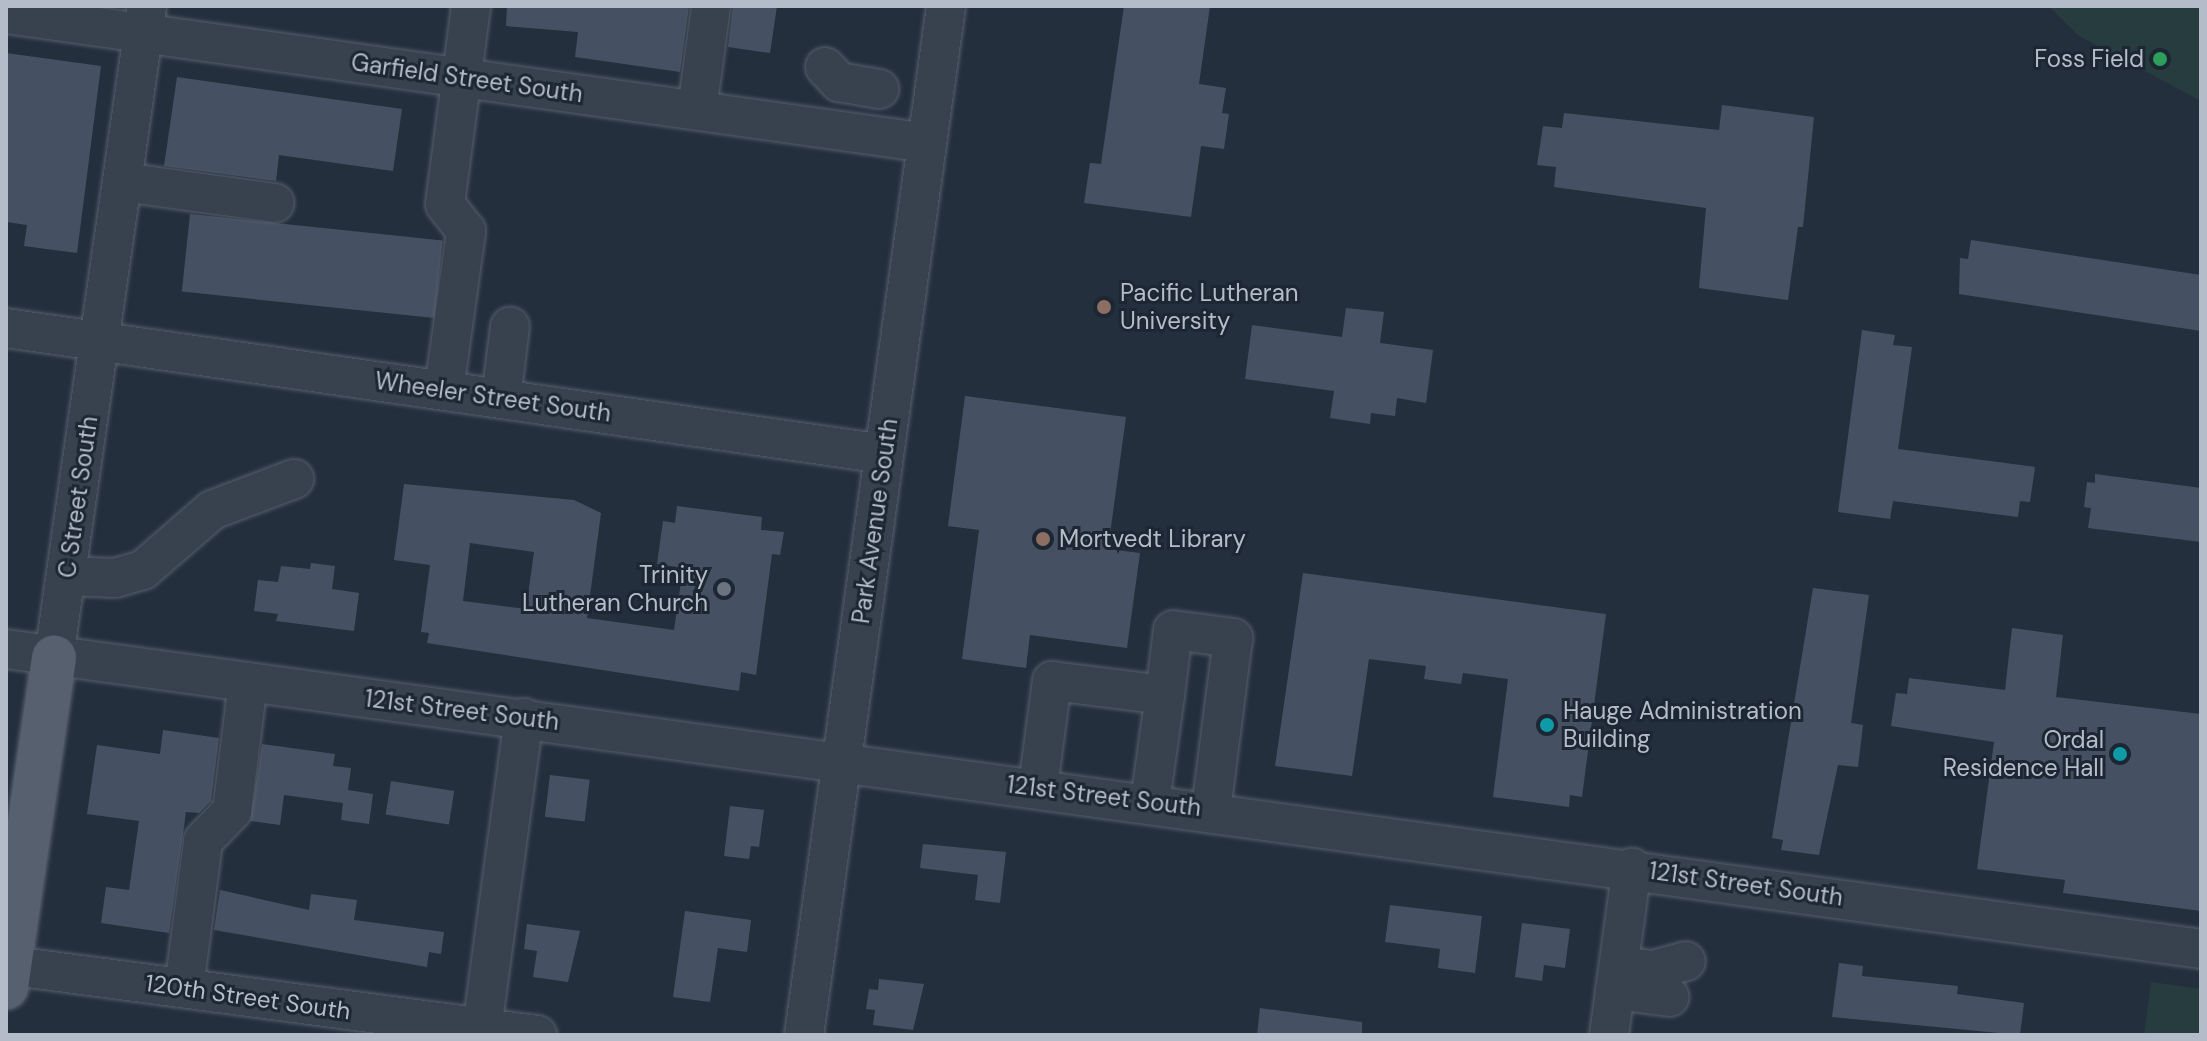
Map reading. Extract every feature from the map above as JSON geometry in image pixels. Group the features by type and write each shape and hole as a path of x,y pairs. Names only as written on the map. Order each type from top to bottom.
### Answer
{"main road":[{"name":"C Street South","path":"7,972 54,657"}],"street":[{"path":"444,390 466,231 445,204 471,6"},
{"path":"697,110 711,6"},
{"name":"Park Avenue South","path":"804,1035 946,6"},
{"name":"Garfield Street South","path":"6,14 144,19 461,77 927,143"},
{"name":"C Street South","path":"54,657 101,342 144,19"},
{"path":"825,67 839,82 879,89"},
{"path":"122,182 275,203"},
{"path":"501,398 510,327"},
{"name":"Wheeler Street South","path":"6,328 884,454"},
{"path":"66,576 115,578 143,570 212,510 294,479"},
{"path":"1141,801 1165,695 1173,630 1233,638 1213,797"},
{"name":"121st Street South","path":"6,649 842,762 1055,799 1141,801 1213,797 1640,863 1711,869 2201,949"},
{"path":"1055,799 1052,681 1165,695"},
{"path":"184,988 203,841 232,811 248,682"},
{"path":"482,1028 524,718"},
{"path":"1609,1035 1640,863"},
{"path":"1617,978 1686,961"},
{"name":"120th Street South","path":"7,972 184,988 537,1035"},
{"path":"1617,978 1670,997"}],"green space":[{"name":"Foss Field","path":"2048,6 2201,6 2201,101 2079,36"},
{"path":"2151,982 2201,989 2201,1035 2144,1035"}],"building":[{"path":"507,6 689,6 680,72 575,57 578,32 506,26"},
{"path":"733,6 777,6 770,53 728,47"},
{"path":"1124,6 1210,6 1199,84 1226,88 1222,113 1229,114 1224,149 1201,146 1191,217 1084,203 1090,163 1101,164"},
{"path":"6,53 101,66 77,253 24,246 27,225 6,222"},
{"path":"177,77 402,109 393,171 279,155 276,181 164,166"},
{"path":"1722,105 1814,117 1803,227 1798,227 1788,300 1699,288 1706,208 1554,187 1556,167 1537,165 1543,126 1562,128 1564,113 1719,130"},
{"path":"190,214 443,241 434,318 182,292"},
{"path":"1971,240 2201,275 2201,331 1959,294 1960,258 1968,259"},
{"path":"1346,308 1384,312 1380,343 1433,350 1426,403 1397,398 1395,416 1371,413 1370,424 1330,418 1334,391 1245,379 1252,325 1342,337"},
{"path":"1862,330 1895,335 1893,345 1912,347 1898,449 2035,467 2030,502 2020,501 2018,517 1893,501 1890,519 1838,512"},
{"name":"Mortvedt Library","path":"965,396 1126,417 1108,549 1140,553 1127,648 1030,635 1026,668 962,659 979,530 948,526"},
{"path":"2095,474 2201,488 2201,542 2088,528 2091,508 2084,507 2087,482 2095,483"},
{"name":"Trinity Lutheran Church","path":"404,484 574,500 601,513 587,618 674,630 683,568 657,564 663,521 675,523 677,506 762,517 761,530 784,532 780,555 772,554 756,675 741,672 739,691 427,643 429,633 421,632 430,565 394,560","holes":["470,543 534,552 526,609 463,601"]},
{"path":"311,563 335,566 332,589 359,593 354,631 276,621 278,614 254,611 258,580 278,582 281,566 310,569"},
{"name":"Hauge Administration Building","path":"1303,573 1606,614 1582,797 1570,795 1569,807 1493,797 1508,679 1463,673 1461,684 1424,679 1426,666 1369,659 1352,776 1275,766"},
{"path":"1813,588 1869,595 1851,723 1863,725 1858,767 1838,765 1819,855 1781,850 1783,840 1772,838"},
{"path":"2012,628 2063,635 2056,697 2201,714 2201,911 2063,893 2065,880 1977,869 1994,742 1891,726 1896,693 1907,694 1909,678 2005,690"},
{"path":"163,730 219,738 211,801 199,813 186,812 169,933 101,923 106,887 129,890 139,821 87,814 97,745 160,754"},
{"path":"262,744 335,754 333,766 351,768 348,790 373,794 369,824 341,820 343,803 284,795 280,825 250,821"},
{"path":"550,775 590,780 585,822 545,817"},
{"path":"391,781 454,791 449,825 386,815"},
{"path":"730,806 764,810 759,847 751,846 749,859 724,856"},
{"path":"923,844 1006,852 1000,903 975,900 978,875 920,868"},
{"path":"220,890 309,910 311,894 357,900 354,920 444,932 441,954 429,952 427,967 214,930"},
{"path":"1390,905 1482,916 1475,973 1438,968 1440,949 1385,942"},
{"path":"685,911 751,920 747,952 718,948 710,1002 673,997"},
{"path":"1522,923 1570,929 1565,968 1544,965 1542,981 1515,977"},
{"path":"527,924 580,931 568,982 533,977 537,951 524,949"},
{"path":"1839,963 1863,966 1862,976 1958,986 1957,994 2024,1003 2020,1035 1832,1017"},
{"path":"879,979 924,984 913,1030 873,1025 875,1010 866,1009 869,989 878,990"},
{"path":"1260,1008 1362,1022 1362,1035 1257,1035"}],"place":[{"name":"Foss Field","path":"2160,59"},
{"name":"Pacific Lutheran University","path":"1104,307"},
{"name":"Mortvedt Library","path":"1043,539"},
{"name":"Trinity Lutheran Church","path":"724,589"},
{"name":"Hauge Administration Building","path":"1547,725"},
{"name":"Ordal Residence Hall","path":"2120,754"}]}
